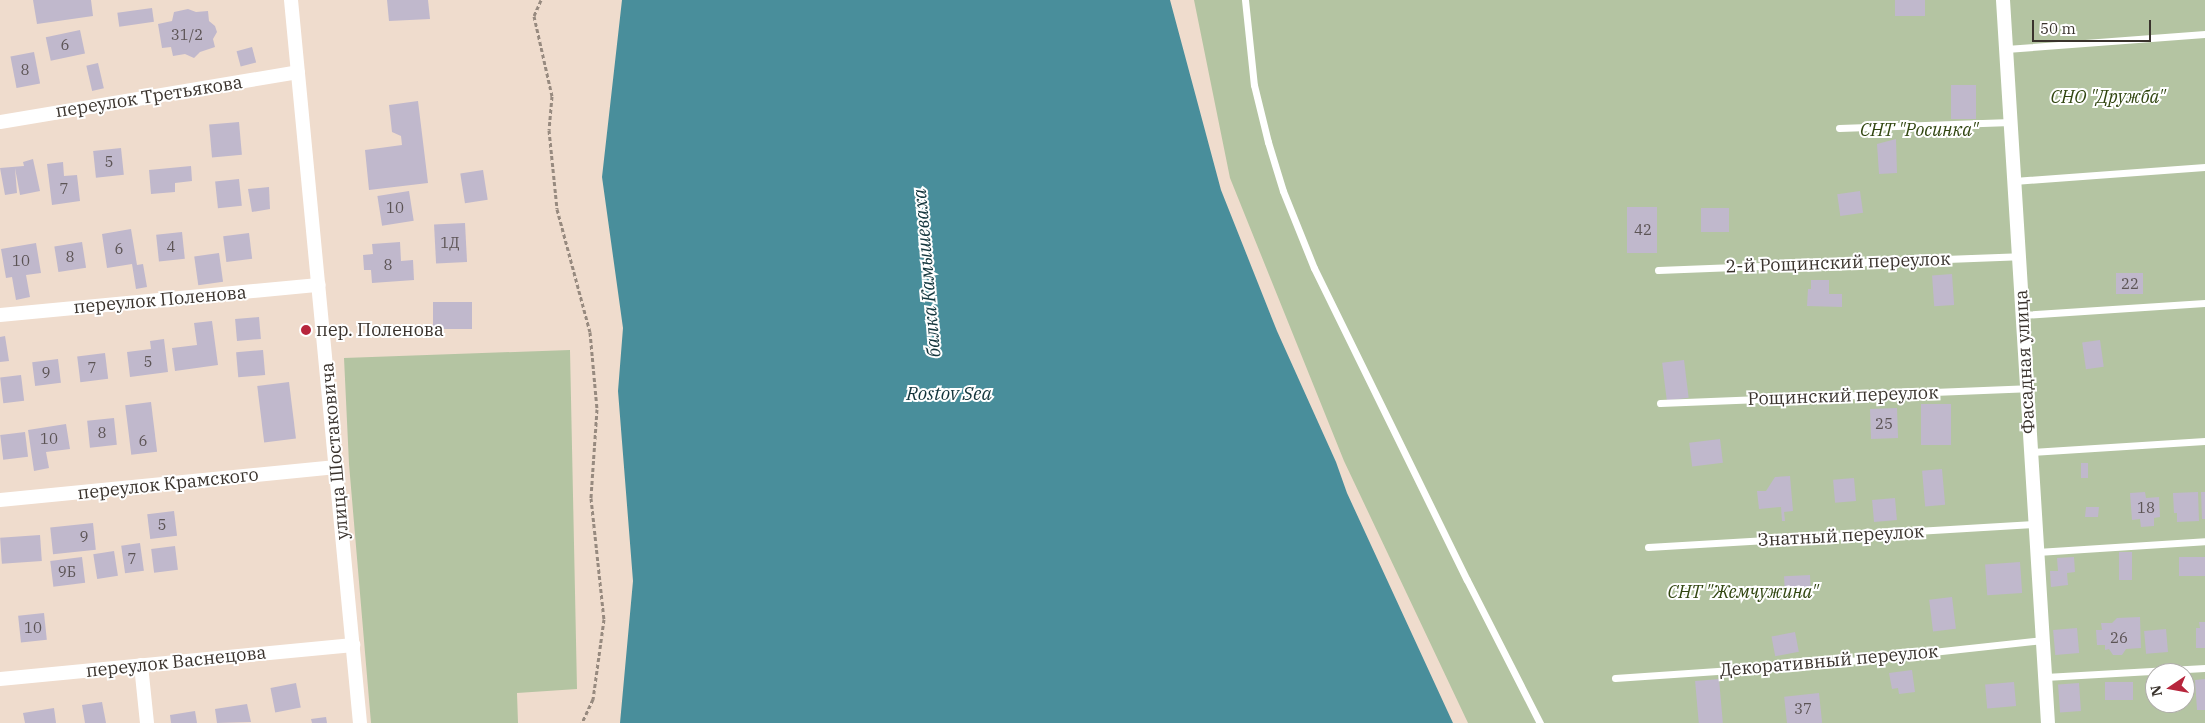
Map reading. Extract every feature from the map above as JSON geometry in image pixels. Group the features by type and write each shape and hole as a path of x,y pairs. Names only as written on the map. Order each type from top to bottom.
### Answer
{"street":[{"name":"улица Шостаковича","path":"291,0 360,723"},
{"name":"Фасадная улица","path":"2003,0 2048,723"},
{"name":"переулок Третьякова","path":"0,122 298,72"},
{"name":"переулок Поленова","path":"0,315 319,285"},
{"name":"переулок Крамского","path":"0,500 336,467"},
{"name":"переулок Васнецова","path":"0,679 353,645"},
{"path":"141,665 147,723"}],"lane":[{"path":"1245,0 1254,85 1268,142 1283,191 1314,268 1467,580 1540,723"},
{"path":"2006,49 2205,34"},
{"path":"1839,128 2011,122"},
{"path":"2014,181 2205,167"},
{"name":"2-й Рощинский переулок","path":"1658,270 2019,256"},
{"path":"2022,316 2205,303"},
{"name":"Рощинский переулок","path":"1660,403 2026,388"},
{"path":"2030,452 2205,441"},
{"name":"Знатный переулок","path":"1648,547 2035,524"},
{"path":"2036,552 2205,541"},
{"name":"Декоративный переулок","path":"1615,678 1822,664 2043,640"},
{"path":"2045,677 2205,668"}],"path":[{"path":"541,0 534,16 552,96 549,130 557,209 590,332 597,408 591,498 604,619 593,699 582,723"}],"green space":[{"path":"1194,0 2205,0 2205,723 1468,723 1344,461 1230,178"},
{"path":"570,350 577,689 517,693 518,723 371,723 349,464 344,358"}],"water":[{"name":"Rostov Sea","path":"622,0 1170,0 1221,190 1277,331 1336,462 1347,493 1453,723 620,723 633,581 618,391 623,328 602,177"}],"building":[{"path":"33,0 91,0 93,16 37,24"},
{"path":"387,0 428,0 430,19 389,21"},
{"path":"1895,0 1925,0 1925,16 1895,16"},
{"path":"152,8 154,22 119,27 117,13"},
{"path":"188,9 196,12 208,11 209,21 215,26 217,32 213,39 215,47 200,52 194,58 185,54 173,56 171,47 162,48 158,24 172,21 174,12"},
{"path":"80,30 85,53 51,61 46,37"},
{"path":"252,47 256,62 241,67 237,51"},
{"path":"34,52 40,83 17,88 10,57"},
{"path":"98,63 104,88 92,91 86,66"},
{"path":"1951,85 1976,85 1976,119 1951,119"},
{"path":"418,101 428,183 369,190 365,150 402,145 401,136 392,132 389,105"},
{"path":"239,122 242,155 212,157 209,125"},
{"path":"1896,139 1897,173 1879,174 1877,144"},
{"path":"121,148 124,175 96,178 93,151"},
{"path":"33,159 40,191 20,195 15,168 17,193 5,195 0,168 24,166 23,162"},
{"path":"63,162 64,176 77,175 80,201 52,205 47,164"},
{"path":"191,166 192,181 175,183 175,192 151,194 149,170"},
{"path":"483,170 488,200 465,203 460,174"},
{"path":"239,179 242,206 218,208 215,182"},
{"path":"269,187 270,209 252,212 248,189"},
{"path":"409,191 414,221 382,226 377,196"},
{"path":"1860,191 1863,213 1840,216 1837,194"},
{"path":"1627,207 1657,207 1657,253 1627,253"},
{"path":"1701,208 1729,208 1729,232 1701,232"},
{"path":"465,223 467,262 436,264 434,225"},
{"path":"131,229 137,265 143,264 147,287 136,289 132,264 107,268 102,234"},
{"path":"182,232 185,259 159,262 156,235"},
{"path":"249,233 252,259 226,262 223,236"},
{"path":"82,242 86,268 58,272 54,246"},
{"path":"400,242 401,261 413,260 414,280 372,283 371,270 364,270 363,255 373,254 372,244"},
{"path":"36,243 41,273 26,275 30,297 16,300 12,277 6,278 1,249"},
{"path":"219,253 223,282 198,285 194,256"},
{"path":"2116,273 2143,273 2143,294 2116,294"},
{"path":"1952,274 1954,305 1934,306 1932,275"},
{"path":"1811,280 1829,280 1829,294 1842,294 1842,307 1807,306 1808,289 1811,289"},
{"path":"433,302 472,302 472,329 433,329"},
{"path":"259,317 261,339 237,341 235,319"},
{"path":"212,321 218,365 175,371 172,348 197,345 194,323"},
{"path":"5,336 9,361 0,362 0,337"},
{"path":"164,339 168,372 130,377 127,352 151,349 150,341"},
{"path":"2100,340 2104,367 2086,369 2082,343"},
{"path":"263,350 265,375 238,377 236,352"},
{"path":"105,353 108,379 80,382 77,356"},
{"path":"58,359 61,383 35,386 32,362"},
{"path":"1684,360 1689,398 1667,400 1662,363"},
{"path":"21,375 24,401 3,403 0,378"},
{"path":"289,382 296,439 264,442 257,386"},
{"path":"151,402 157,452 131,455 125,405"},
{"path":"1921,404 1951,404 1951,445 1921,445"},
{"path":"1897,408 1898,438 1871,439 1870,409"},
{"path":"114,418 117,445 90,448 87,421"},
{"path":"66,424 70,449 46,452 49,468 34,471 28,430"},
{"path":"25,432 28,457 3,460 0,435"},
{"path":"1720,439 1723,463 1692,467 1689,443"},
{"path":"2081,463 2088,463 2088,478 2081,478"},
{"path":"1942,469 1945,505 1925,507 1922,471"},
{"path":"1790,476 1793,511 1784,512 1785,521 1782,521 1781,507 1759,509 1757,491 1766,491 1775,477"},
{"path":"1854,478 1856,501 1835,503 1833,480"},
{"path":"2145,492 2146,498 2159,497 2160,517 2154,518 2154,526 2141,527 2140,519 2132,520 2130,493"},
{"path":"2198,492 2199,521 2177,522 2177,513 2174,513 2173,493"},
{"path":"2201,492 2205,492 2205,519 2202,519"},
{"path":"1895,498 1897,520 1874,522 1872,500"},
{"path":"2086,507 2099,507 2098,517 2085,517"},
{"path":"174,511 177,536 150,539 147,514"},
{"path":"93,523 96,550 53,554 50,527"},
{"path":"40,535 42,561 2,564 0,538"},
{"path":"140,543 144,571 125,573 121,546"},
{"path":"175,546 178,570 154,573 151,549"},
{"path":"114,551 118,576 97,579 93,554"},
{"path":"2119,552 2132,552 2132,580 2119,580"},
{"path":"82,557 85,583 53,587 50,561"},
{"path":"2074,557 2075,572 2067,573 2068,585 2051,587 2050,571 2058,571 2057,558"},
{"path":"2179,557 2205,557 2205,576 2179,576"},
{"path":"2020,562 2022,593 1987,595 1985,564"},
{"path":"1810,575 1811,593 1785,594 1784,576"},
{"path":"1952,597 1956,629 1933,632 1929,600"},
{"path":"44,613 47,640 21,643 18,616"},
{"path":"2140,617 2141,648 2126,649 2122,655 2113,655 2109,649 2105,650 2105,645 2097,645 2096,630 2102,630 2101,623 2112,623 2117,618"},
{"path":"2199,622 2205,622 2205,648 2196,648 2196,628 2200,628"},
{"path":"2077,628 2079,653 2055,655 2053,630"},
{"path":"2166,629 2168,652 2146,654 2144,631"},
{"path":"1795,632 1799,652 1775,656 1771,637"},
{"path":"1912,670 1915,692 1899,694 1898,688 1892,689 1889,673"},
{"path":"1719,679 1723,723 1699,723 1695,681"},
{"path":"2205,679 2205,710 2197,710 2195,680"},
{"path":"2014,682 2016,706 1987,708 1985,685"},
{"path":"2105,682 2133,682 2133,700 2105,700"},
{"path":"296,683 301,708 275,713 270,688"},
{"path":"2079,683 2081,711 2060,712 2058,684"},
{"path":"1819,693 1822,723 1787,723 1784,697"},
{"path":"102,702 106,723 85,723 82,705"},
{"path":"247,704 251,722 217,723 215,709"},
{"path":"54,708 56,723 25,723 23,713"},
{"path":"195,711 197,723 171,723 170,715"},
{"path":"326,717 327,723 312,723 311,719"}],"place":[{"name":"пер. Поленова","path":"306,330"}],"park label":[{"name":"СНО \"Дружба\"","path":"2108,97"},
{"name":"СНТ \"Росинка\"","path":"1919,130"},
{"name":"СНТ \"Жемчужина\"","path":"1743,592"}],"water label":[{"name":"балка Камышеваха","path":"927,273"}]}
